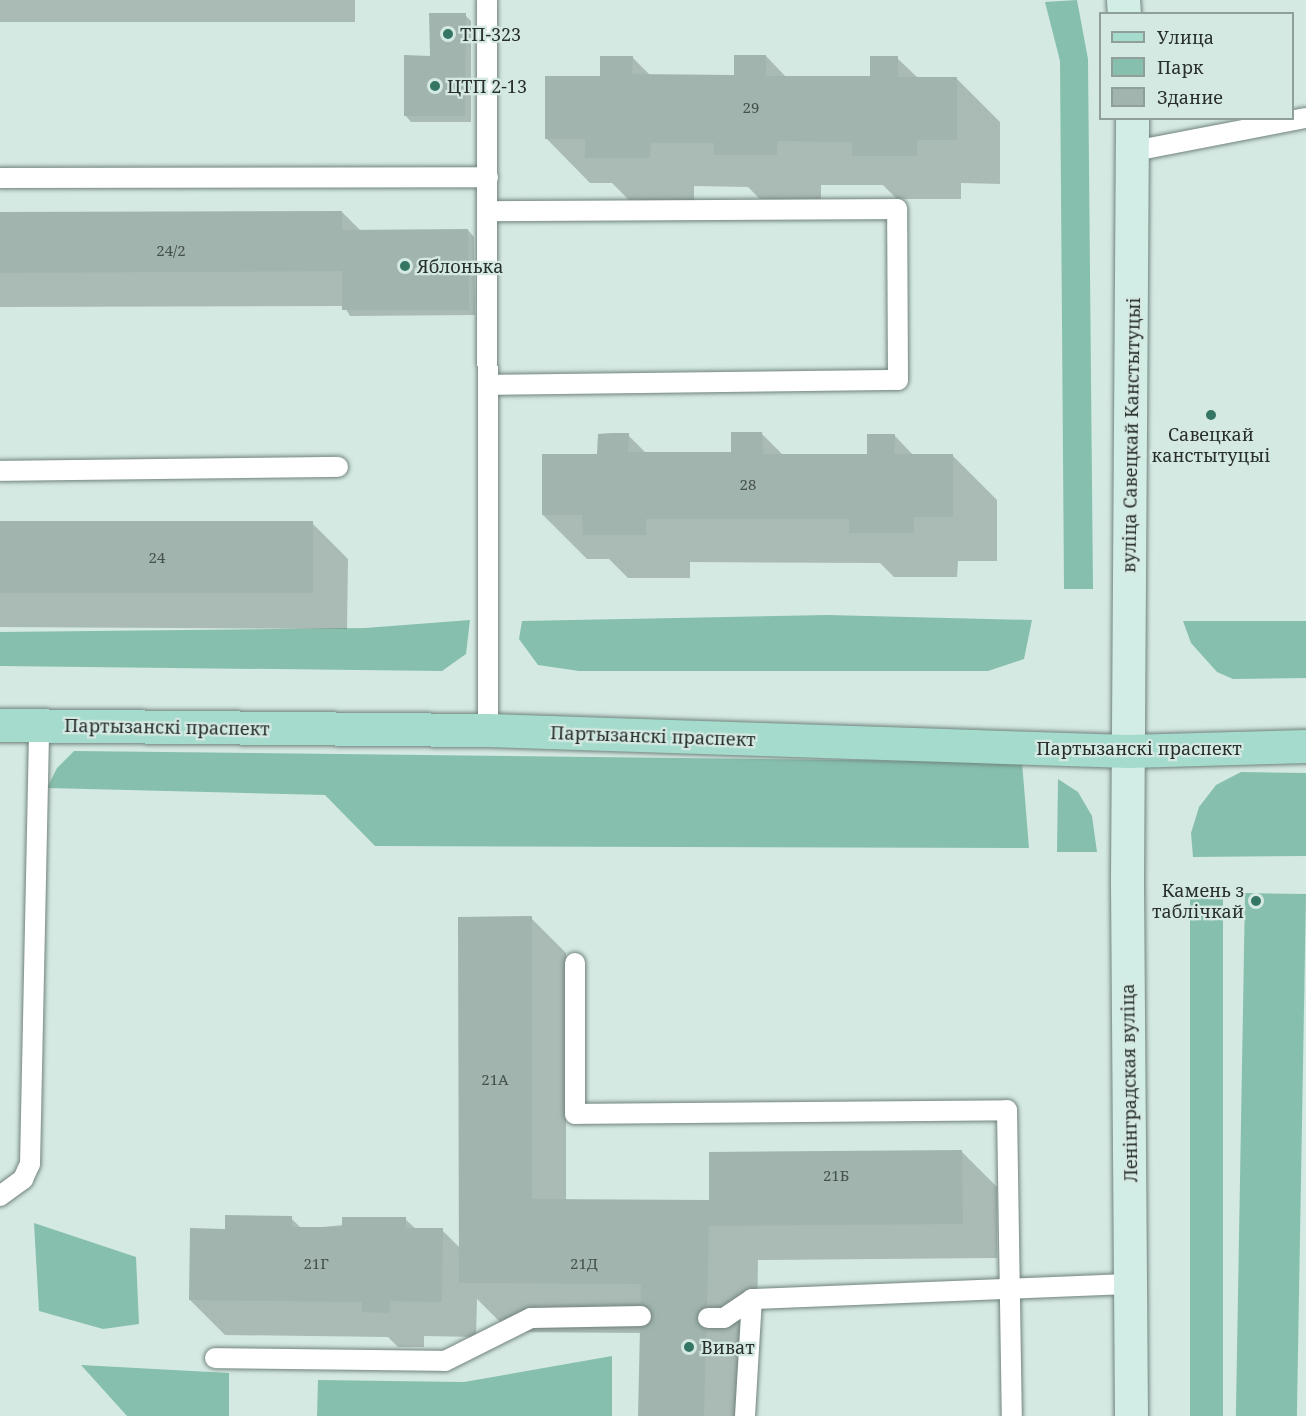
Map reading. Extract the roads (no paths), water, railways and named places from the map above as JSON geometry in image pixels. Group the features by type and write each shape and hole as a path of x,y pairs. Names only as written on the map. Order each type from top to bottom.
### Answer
{"main road":[{"name":"вуліца Савецкай Канстытуцыі","path":"1128,751 1134,151 1132,120"},
{"name":"Партызанскі праспект","path":"0,725 488,730 1128,751 1306,746"},
{"name":"Ленінградская вуліца","path":"1128,751 1131,1416"}],"lane":[{"path":"488,0 488,730"},
{"path":"1134,151 1306,118"},
{"path":"0,178 488,177"},
{"path":"488,211 897,209 898,380 488,385"},
{"path":"0,471 338,467"},
{"path":"0,1196 23,1179 30,1164 39,726"},
{"path":"575,963 574,1114 1007,1110 1013,1291 1012,1416"},
{"path":"708,1318 724,1318 752,1299 1013,1291 1131,1284"},
{"path":"745,1416 752,1299"},
{"path":"215,1358 445,1361 531,1318 641,1316"}],"place":[{"name":"ТП-323","path":"448,34"},
{"name":"ЦТП 2-13","path":"435,86"},
{"name":"Яблонька","path":"405,266"},
{"name":"Савецкай канстытуцыі","path":"1211,415"},
{"name":"Камень з таблічкай","path":"1256,901"},
{"name":"Виват","path":"689,1347"}]}
